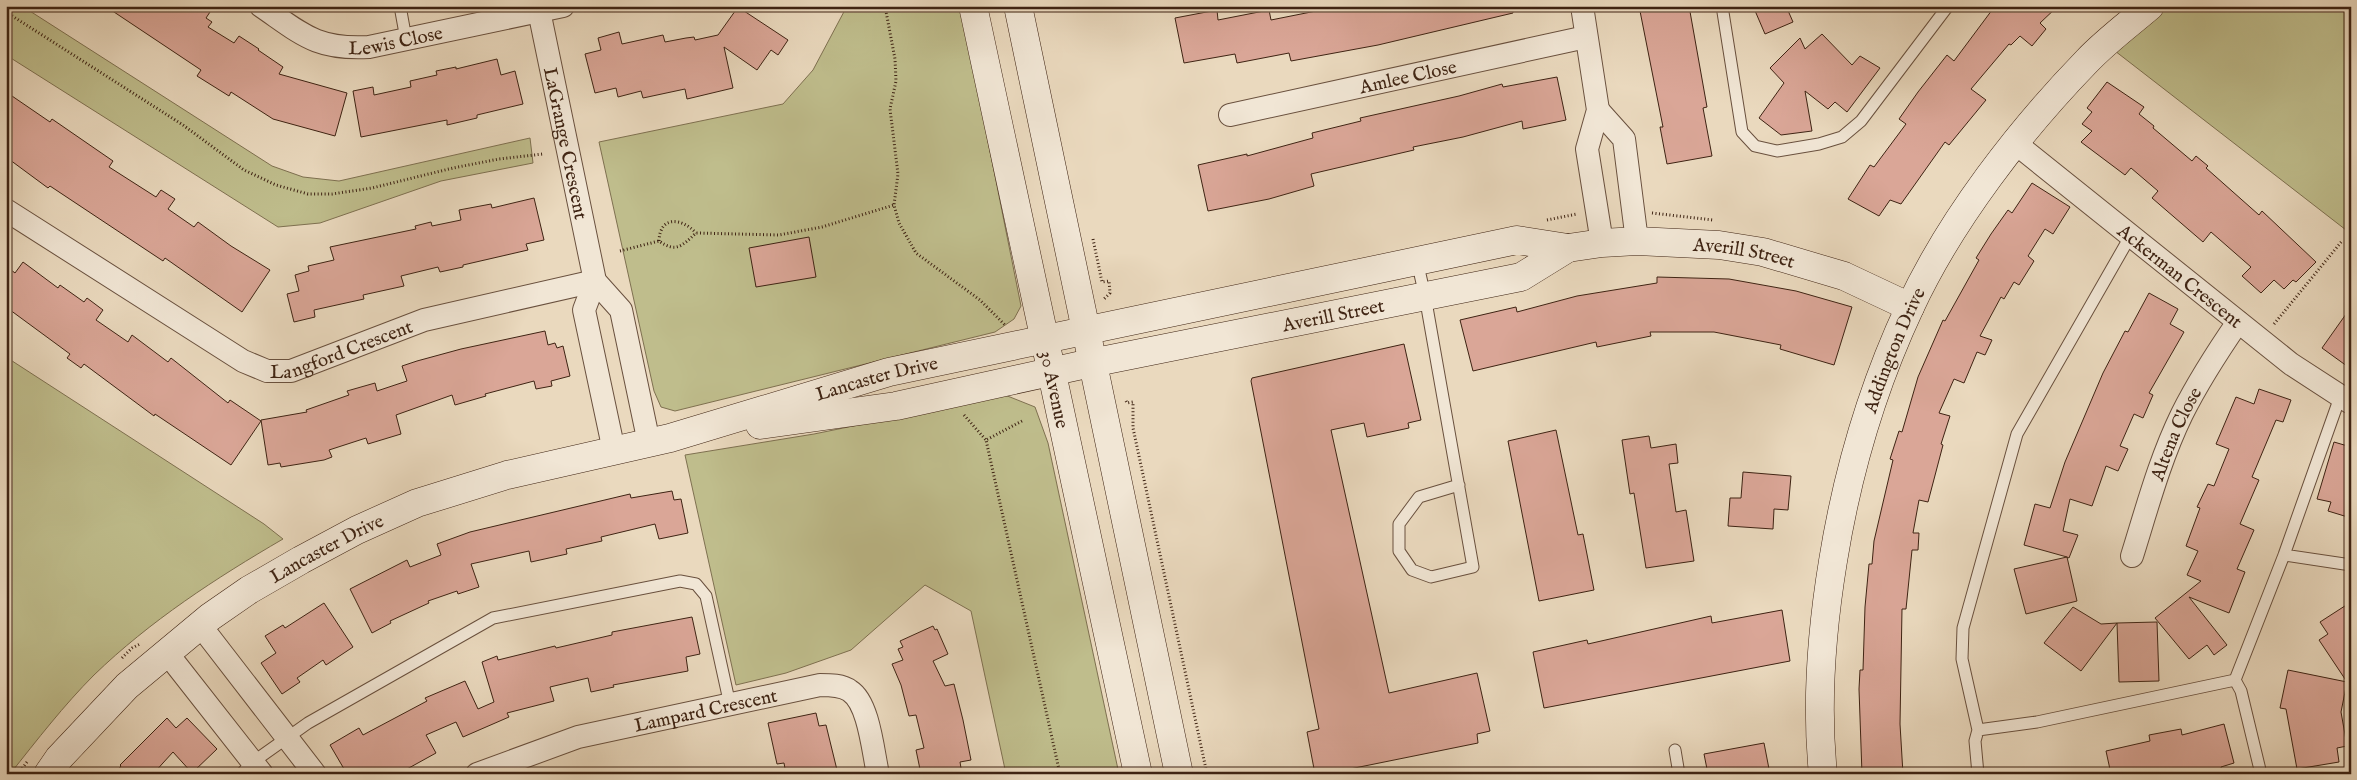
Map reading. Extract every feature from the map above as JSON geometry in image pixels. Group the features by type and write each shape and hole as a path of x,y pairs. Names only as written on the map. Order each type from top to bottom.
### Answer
{"street":[{"name":"Lewis Close","path":"261,6 312,40 331,46 369,47 539,9 562,6"},
{"name":"30 Avenue","path":"973,6 1138,774"},
{"path":"1018,6 1086,331 1091,364 1179,774"},
{"path":"1582,6 1598,110 1587,149 1602,243"},
{"name":"Addington Drive","path":"1823,774 1821,730 1824,617 1841,512 1860,439 1910,307 1982,186 2015,143 2042,110 2088,60 2150,6"},
{"name":"LaGrange Crescent","path":"539,9 595,281"},
{"name":"Amlee Close","path":"1230,114 1586,37"},
{"path":"1598,110 1624,139 1637,241"},
{"name":"Ackerman Crescent","path":"2015,143 2261,340 2315,381 2345,400"},
{"name":"Langford Crescent","path":"6,210 243,361 267,372 291,371 380,335 451,312 595,281"},
{"name":"Averill Street","path":"1086,331 1517,240 1568,248 1602,243 1637,241 1719,245 1763,252 1844,276 1910,307"},
{"name":"Averill Street","path":"1091,364 1521,277 1568,248"},
{"path":"614,451 584,310 595,281 621,310 660,440"},
{"name":"Altena Close","path":"2132,556 2159,473 2182,416 2195,390 2238,322"},
{"name":"Lancaster Drive","path":"48,774 60,758 127,686 200,625 249,590 301,560 358,530 417,503 506,475 660,440 889,372 1086,331"},
{"name":"Lancaster Drive","path":"660,440 896,406 1091,364"},
{"path":"200,625 315,774"},
{"path":"167,653 252,770"},
{"name":"Lampard Crescent","path":"477,774 578,737 820,685 845,688 857,696 864,708 878,774"}],"lane":[{"path":"400,6 406,39"},
{"path":"1722,6 1742,132 1755,146 1777,151 1819,144 1842,137 1861,121 1948,6"},
{"path":"1978,774 1975,741 1978,730 1962,659 1963,628 2017,434 2131,235"},
{"path":"1417,261 1425,296 1459,485 1473,567 1431,577 1412,570 1399,550 1398,524 1419,497 1459,485"},
{"path":"2261,774 2241,691 2236,680 2345,400"},
{"path":"2284,555 2351,565"},
{"path":"252,770 287,737 316,718 493,618 680,581 696,584 706,596 730,705"},
{"path":"1978,730 2037,722 2236,680"},
{"path":"1674,750 1679,774"}],"path":[{"path":"885,6 895,59 896,81 890,109 898,174 894,205 898,223 916,253 980,300 1009,329"},
{"path":"6,12 182,125 244,170 276,185 308,194 332,194 372,188 462,166 499,159 543,154"},
{"path":"659,241 668,248 678,248 696,233 779,235 822,227 894,205"},
{"path":"1646,211 1715,220"},
{"path":"659,241 659,232 666,224 676,221 688,224 696,233"},
{"path":"620,251 659,241"},
{"path":"2261,340 2342,241"},
{"path":"1125,396 1127,403 1134,402 1133,428 1207,774"},
{"path":"957,409 974,424 986,440 1060,774"},
{"path":"986,440 1022,421"}],"shaded area":[{"path":"6,6 22,6 272,166 303,177 339,181 530,138 533,163 441,181 320,223 278,227 6,55"},
{"path":"847,6 961,6 1021,306 1014,319 995,332 675,411 661,407 654,391 599,142 783,104 813,70"},
{"path":"2150,6 2351,6 2351,229 2346,230 2106,44"},
{"path":"6,357 264,524 283,539 184,601 115,655 72,698 10,774 6,774"},
{"path":"1005,395 1035,407 1048,443 1119,774 1006,774 971,611 925,585 851,650 786,673 736,685 685,455 814,434"}],"building":[{"path":"105,6 200,6 210,12 206,18 212,22 208,27 234,43 239,36 259,49 283,67 279,74 347,93 335,136 273,119 231,92 229,96 197,76 201,70"},
{"path":"1341,6 1512,6 1513,13 1378,45 1291,61 1289,53 1237,63 1235,54 1184,63 1175,18 1217,10 1218,20 1269,10 1271,20"},
{"path":"1639,6 1689,6 1707,107 1703,108 1712,156 1667,164 1660,127 1663,127"},
{"path":"1753,6 1786,6 1793,22 1765,34"},
{"path":"1995,6 2058,6 2040,23 2046,29 2032,46 2020,36 2011,45 2009,44 1971,89 1986,100 1949,145 1945,142 1901,204 1890,200 1879,216 1848,199 1870,165 1874,167 1906,124 1899,119 1918,92 1947,55 1954,61"},
{"path":"738,7 788,40 778,55 771,50 757,70 724,47 733,88 687,99 685,89 643,98 641,91 618,97 616,88 595,93 585,54 601,50 598,38 619,32 622,44 663,35 665,42 694,37 695,40 718,35"},
{"path":"1822,34 1852,65 1860,56 1880,68 1847,112 1835,102 1828,109 1805,91 1812,131 1781,135 1759,118 1784,83 1770,68 1800,38 1805,49"},
{"path":"497,59 501,75 515,71 523,104 477,115 477,118 447,125 447,120 361,137 353,91 373,87 374,95 411,87 410,81 437,75 436,71 456,67 456,69"},
{"path":"1557,77 1566,120 1523,129 1522,121 1463,137 1413,147 1414,150 1311,174 1314,186 1269,199 1208,211 1198,165 1247,154 1247,156 1313,138 1312,133 1361,121 1360,118 1459,96 1502,84 1503,87"},
{"path":"2107,82 2144,107 2139,114 2154,126 2153,128 2192,161 2196,156 2208,166 2206,168 2259,215 2262,211 2316,262 2296,282 2293,280 2284,289 2274,280 2261,293 2242,276 2251,267 2211,232 2203,242 2152,198 2158,191 2131,168 2125,175 2081,142 2092,131 2082,124 2092,112 2087,108"},
{"path":"12,96 50,122 52,119 113,161 109,167 156,197 161,190 175,199 168,209 194,227 198,222 231,246 270,270 242,312 165,258 163,261 50,186 48,188 6,157 6,105"},
{"path":"2032,183 2070,207 2053,234 2045,229 2028,256 2034,261 2019,285 2014,282 2004,299 2001,297 1980,336 1992,340 1985,355 1977,352 1964,383 1954,379 1939,413 1950,416 1941,444 1943,445 1928,502 1919,500 1913,533 1919,533 1918,550 1912,550 1906,609 1902,609 1900,724 1903,774 1862,774 1859,689 1860,670 1863,670 1865,607 1869,564 1872,564 1874,541 1893,460 1890,459 1899,431 1902,432 1918,377 1943,320 1945,321 1979,260 1976,258 1991,234 2008,210 2012,213"},
{"path":"534,198 544,240 526,244 528,250 440,272 438,267 401,276 404,286 363,295 364,299 314,310 315,317 294,322 287,294 299,291 295,275 309,271 308,266 334,260 330,247 416,229 415,226 431,222 432,226 461,220 459,210 491,204 492,208"},
{"path":"809,237 816,277 756,287 749,248"},
{"path":"23,262 58,288 60,285 84,302 87,298 103,310 96,320 128,342 132,335 168,362 171,358 228,403 230,400 261,421 231,465 155,414 154,416 84,364 81,368 67,358 70,354 6,307 6,266 15,273"},
{"path":"1657,277 1729,279 1796,291 1852,307 1834,365 1780,349 1781,345 1714,332 1650,332 1651,336 1597,347 1596,342 1473,371 1460,320 1516,307 1517,312 1577,296 1657,283"},
{"path":"2149,293 2178,309 2170,324 2184,332 2149,393 2153,395 2143,418 2134,414 2120,446 2128,449 2118,471 2106,466 2092,506 2070,499 2063,531 2078,535 2069,558 2024,545 2035,504 2050,508 2065,462 2103,373 2125,331 2128,332"},
{"path":"2351,307 2351,369 2322,348"},
{"path":"545,331 548,345 555,343 557,348 563,346 570,376 551,381 552,386 536,389 534,381 485,394 486,396 455,405 452,395 396,415 401,434 368,444 366,438 329,450 332,457 324,460 281,467 280,463 268,465 261,420 307,412 306,410 349,395 347,391 375,383 377,391 407,381 402,366 417,361 461,349"},
{"path":"1404,344 1421,420 1408,423 1409,428 1367,437 1364,423 1331,430 1389,693 1477,673 1490,731 1477,734 1478,743 1325,774 1315,774 1307,732 1319,729 1251,381 1252,378"},
{"path":"2259,389 2291,400 2283,422 2276,420 2252,477 2259,480 2240,524 2254,530 2237,569 2245,572 2229,613 2189,597 2227,645 2214,655 2207,645 2189,659 2155,618 2201,581 2187,575 2198,551 2186,546 2200,508 2197,507 2208,484 2214,486 2229,449 2216,444 2236,397 2254,404"},
{"path":"1556,430 1578,535 1583,534 1594,590 1539,601 1508,441"},
{"path":"1649,436 1651,448 1676,444 1678,463 1669,464 1676,512 1686,510 1694,561 1646,568 1634,493 1630,494 1622,440"},
{"path":"2334,442 2351,447 2351,518 2328,511 2331,502 2317,499"},
{"path":"1743,472 1791,476 1788,510 1774,509 1773,529 1728,526 1730,498 1741,498"},
{"path":"672,491 674,500 681,499 688,533 659,539 655,524 601,537 602,541 566,549 567,554 531,562 529,551 471,564 479,587 458,594 457,591 428,601 429,603 390,621 391,623 372,633 350,589 407,560 410,567 441,555 437,544 470,532 630,494 631,498"},
{"path":"2067,557 2077,601 2026,614 2014,569"},
{"path":"2351,602 2351,662 2347,682 2319,640 2328,634 2320,622"},
{"path":"324,603 353,647 326,665 323,660 297,678 300,682 282,694 261,663 276,653 265,636 283,625 285,628"},
{"path":"2073,607 2101,624 2117,623 2081,671 2044,643"},
{"path":"1782,610 1790,661 1544,708 1533,652 1587,640 1588,644 1711,616 1712,623"},
{"path":"692,617 700,654 686,657 688,671 613,685 614,687 591,692 588,678 550,687 554,701 507,713 509,717 463,737 456,722 426,735 436,753 398,774 347,774 330,745 359,728 363,735 427,701 425,698 465,681 478,709 494,702 482,662 497,656 498,660 612,635 612,632"},
{"path":"2157,622 2159,681 2119,682 2117,623"},
{"path":"933,626 935,630 937,629 948,654 933,661 945,686 954,684 971,760 960,762 962,774 921,774 916,750 924,748 916,715 909,716 901,685 892,664 903,660 898,649 903,647 900,641"},
{"path":"2288,670 2347,682 2341,712 2347,746 2337,748 2339,762 2297,769 2286,709 2280,708"},
{"path":"816,713 819,726 826,725 838,774 786,774 784,763 777,764 768,723"},
{"path":"167,718 176,728 187,718 217,749 192,773 173,752 153,774 115,774 120,765"},
{"path":"2224,724 2234,763 2221,767 2222,774 2111,774 2106,751 2150,741 2149,735 2181,729 2182,735"},
{"path":"1764,743 1770,774 1708,774 1704,754"}]}
